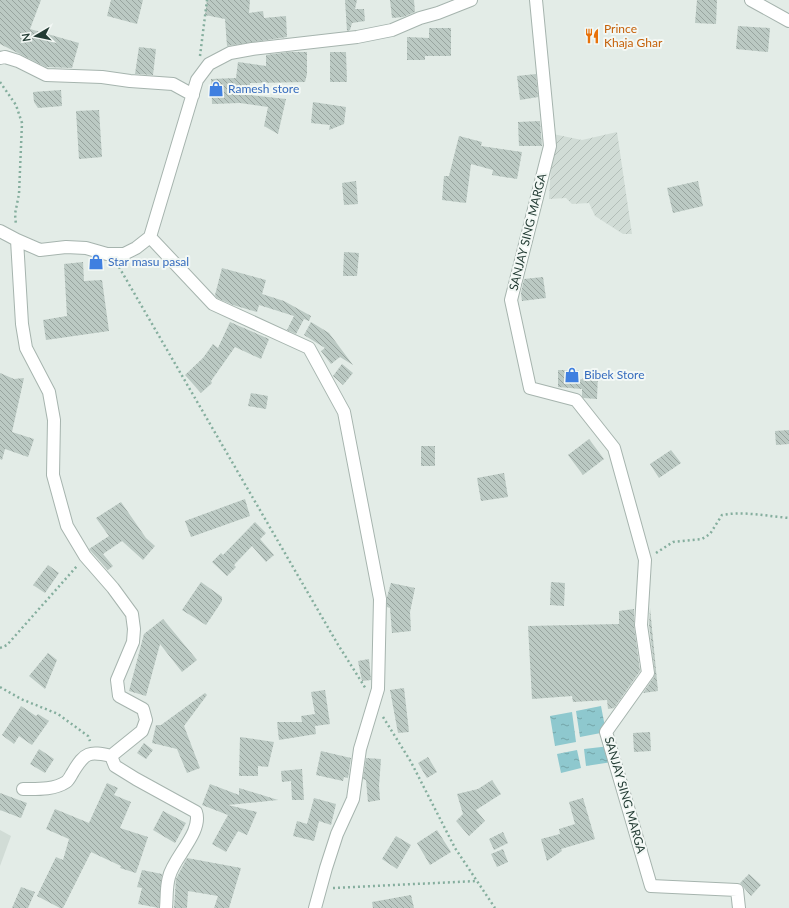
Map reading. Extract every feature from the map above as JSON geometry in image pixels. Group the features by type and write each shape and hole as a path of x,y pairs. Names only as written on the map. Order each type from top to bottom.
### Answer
{"street":[{"path":"0,231 40,250 66,247 86,248 112,254 124,254 136,248 150,237 197,80 209,64 230,53 252,49 357,37 392,30 420,18 438,13 471,0"},
{"name":"SANJAY SING MARGA","path":"536,0 550,146 511,300 530,388 576,400 614,448 645,560 641,625 648,673 606,732 650,886 737,890 739,908"},
{"path":"751,0 789,21"},
{"path":"0,58 5,57 18,61 46,75 102,77 172,84 193,95"},
{"path":"150,237 213,304 309,348 344,412 380,599 378,689 360,749 353,799 337,834 315,908"},
{"path":"17,240 22,316 26,348 49,392 54,420 53,475 67,526 85,556 113,588 132,614 134,629 133,642 117,680 120,696 143,710 146,720 142,731 111,756"},
{"path":"23,789 56,787 67,781 80,759 87,754 96,752 111,756"},
{"path":"111,756 115,766 196,812 198,820 169,876 166,908"}],"path":[{"path":"200,58 207,0"},
{"path":"0,82 16,105 22,123 19,194 15,214 17,240"},
{"path":"112,254 249,492"},
{"path":"645,560 673,542 702,539 710,534 722,515 739,512 754,516 789,518"},
{"path":"0,648 7,645 85,556"},
{"path":"0,687 21,699 48,709 73,724 88,736 96,752"},
{"path":"320,889 477,881"}],"shaded area":[{"path":"617,132 632,234 623,234 595,216 589,203 572,204 566,198 549,199 553,134 582,140"},
{"path":"0,830 11,836 0,866"}],"water":[{"path":"601,706 606,732 580,737 576,711"},
{"path":"572,712 576,742 555,746 550,716"},
{"path":"610,746 612,762 586,766 584,749"},
{"path":"577,750 581,768 561,773 557,754"}],"building":[{"path":"0,0 41,0 30,29 79,43 72,68 46,67 0,44"},
{"path":"111,0 143,0 137,24 107,16"},
{"path":"207,0 250,0 249,13 263,11 264,18 286,16 287,37 227,46 225,19 205,15"},
{"path":"345,0 357,0 355,9 364,9 365,21 352,23 350,30 347,31"},
{"path":"390,0 414,0 415,12 403,17 392,18"},
{"path":"697,0 717,0 716,24 695,23"},
{"path":"738,26 770,28 768,52 736,49"},
{"path":"429,28 451,28 451,56 425,56 425,60 407,60 407,37 429,38"},
{"path":"139,47 156,49 153,75 135,74"},
{"path":"289,52 307,52 307,74 305,82 250,83 250,95 286,99 278,134 264,126 268,107 240,103 212,104 211,79 236,78 238,62 266,66 266,55"},
{"path":"330,52 346,52 347,82 330,82"},
{"path":"536,74 538,97 520,100 517,76"},
{"path":"61,90 62,106 38,108 34,102 33,92"},
{"path":"313,102 346,107 344,124 329,130 330,125 311,123"},
{"path":"99,110 102,157 79,159 76,111"},
{"path":"540,121 542,146 519,146 518,122"},
{"path":"459,136 482,142 481,146 522,152 517,179 492,175 493,170 471,164 466,203 442,200 444,176 449,176"},
{"path":"356,181 358,204 344,205 342,183"},
{"path":"698,181 703,206 673,213 667,188"},
{"path":"344,252 359,253 357,276 343,276"},
{"path":"83,262 84,281 102,280 109,331 46,340 43,320 67,316 64,264"},
{"path":"222,268 266,280 262,294 284,301 311,316 309,321 304,319 296,334 287,330 294,316 259,305 257,312 233,305 217,298 215,295"},
{"path":"543,277 546,298 522,301 521,293 524,279"},
{"path":"230,322 269,339 261,359 235,347 211,381 212,383 201,393 185,375 203,358 213,344 218,348"},
{"path":"311,322 329,333 353,365 340,357 331,364 321,351 325,348 304,335"},
{"path":"342,364 353,373 343,385 333,376"},
{"path":"558,370 579,370 579,380 598,373 597,399 584,398 582,396 582,389 558,387"},
{"path":"0,373 14,379 24,378 12,432 34,439 28,457 5,449 2,460 0,459"},
{"path":"251,393 268,396 266,409 248,406"},
{"path":"789,430 789,444 776,445 775,431"},
{"path":"589,439 604,459 583,475 568,455"},
{"path":"421,446 435,446 435,466 421,466"},
{"path":"671,450 681,463 659,478 650,464"},
{"path":"504,473 508,497 481,501 477,478"},
{"path":"245,499 250,516 191,537 185,521"},
{"path":"121,502 146,538 155,546 143,560 122,541 103,554 113,566 108,570 89,549 109,536 96,518"},
{"path":"255,522 266,533 260,539 274,555 266,562 252,546 234,565 236,567 227,576 212,562 221,553 223,555"},
{"path":"48,565 59,573 45,593 33,585"},
{"path":"201,582 222,597 222,601 206,625 182,610"},
{"path":"551,582 565,583 564,606 550,605"},
{"path":"391,583 415,588 410,612 411,631 392,633 390,608 387,607 387,597"},
{"path":"650,608 658,691 643,693 654,677 655,672 649,625"},
{"path":"634,609 634,626 640,671 614,708 608,709 607,700 573,702 572,696 532,699 528,626 619,624 619,611"},
{"path":"163,619 197,660 182,672 160,644 146,696 129,691 144,634"},
{"path":"48,653 57,660 45,689 29,676"},
{"path":"369,659 371,680 362,681 358,661"},
{"path":"404,688 409,732 398,733 390,690"},
{"path":"325,690 330,724 315,726 316,734 279,740 277,722 302,722 301,716 315,714 311,692"},
{"path":"205,693 207,695 184,726 200,768 187,773 177,749 152,743 156,725 161,725"},
{"path":"21,706 36,716 38,714 49,721 32,745 19,736 14,744 2,735"},
{"path":"650,732 651,751 634,752 633,733"},
{"path":"240,737 274,742 268,767 258,766 258,776 239,776"},
{"path":"144,743 153,750 146,759 137,753"},
{"path":"39,749 54,759 45,773 30,764"},
{"path":"321,751 351,758 348,778 344,777 343,781 316,775"},
{"path":"428,757 437,772 427,778 418,763"},
{"path":"366,758 381,759 379,786 380,800 368,802 366,780 363,779"},
{"path":"302,769 304,800 292,800 291,781 282,782 281,771"},
{"path":"492,780 501,794 476,810 485,821 469,836 456,821 463,814 457,794 478,789"},
{"path":"107,783 118,788 114,795 131,802 120,828 148,837 136,873 120,868 121,866 91,852 63,908 60,908 37,896 56,857 63,860 69,839 46,829 55,809 89,823"},
{"path":"210,784 239,795 239,788 278,800 228,805 257,812 247,835 238,831 226,852 212,844 228,815 202,805"},
{"path":"0,793 27,803 21,818 0,810"},
{"path":"314,798 336,804 331,825 319,821 314,841 293,836 297,821 307,824"},
{"path":"583,798 595,839 561,849 562,851 547,861 541,839 560,834 559,829 575,824 569,802"},
{"path":"163,811 186,823 175,843 153,830"},
{"path":"437,830 451,852 430,865 417,843"},
{"path":"503,832 508,843 494,850 489,839"},
{"path":"396,836 411,845 397,869 382,859"},
{"path":"503,849 508,862 497,867 491,854"},
{"path":"187,858 241,868 229,908 214,908 218,896 188,891 187,908 174,908 176,879"},
{"path":"142,870 162,874 159,908 138,904 142,888 137,887"},
{"path":"749,874 761,885 751,896 740,883"},
{"path":"21,887 35,892 28,908 12,908"},
{"path":"411,895 414,908 373,908 372,902"}],"place":[{"name":"Prince Khaja Ghar","path":"592,36"},
{"name":"Ramesh store","path":"216,89"},
{"name":"Star masu pasal","path":"96,262"},
{"name":"Bibek Store","path":"572,375"}]}
